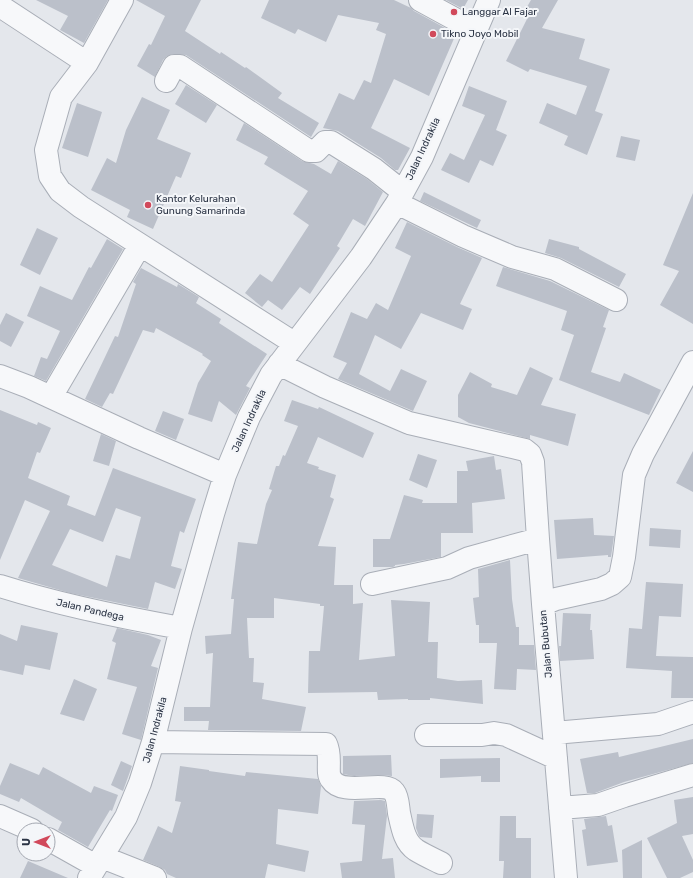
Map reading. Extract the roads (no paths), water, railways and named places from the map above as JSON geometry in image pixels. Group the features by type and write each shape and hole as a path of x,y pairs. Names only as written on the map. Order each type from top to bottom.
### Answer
{"street":[{"path":"122,0 87,63 61,97 46,150 50,176 60,191 82,207 294,343"},
{"path":"420,0 475,30"},
{"name":"Jalan Indrakila","path":"96,867 126,817 140,783 153,742 181,628 225,475 249,417 271,375 361,257 400,198 422,157 489,0"},
{"path":"0,6 87,63"},
{"path":"166,82 174,66 180,66 309,151 316,151 325,142 331,142 374,169 400,198 463,236 512,257 555,269 616,300"},
{"path":"51,397 140,245"},
{"name":"Jalan Bubutan","path":"566,878 543,604 556,599 601,589 612,584 620,577 624,557 634,475 642,454 693,362"},
{"path":"279,364 324,387 408,423 525,450 530,454 533,462 543,604"},
{"path":"0,376 29,387 139,438 225,475"},
{"path":"372,584 447,568 469,558 538,539"},
{"name":"Jalan Pandega","path":"0,586 97,612 181,628"},
{"path":"554,733 658,724 693,712"},
{"path":"426,735 482,735 494,733 506,735 556,758"},
{"path":"153,742 326,744 330,750 329,775 332,781 340,786 351,788 381,787 391,789 397,797 403,832 410,843 416,850 441,863"},
{"path":"560,808 598,805 693,776"},
{"path":"0,816 16,823"},
{"path":"56,844 96,867 155,878"}],"place":[{"name":"Langgar Al Fajar","path":"454,12"},
{"name":"Tikno Joyo Mobil","path":"433,34"},
{"name":"Kantor Kelurahan Gunung Samarinda","path":"148,205"}]}
